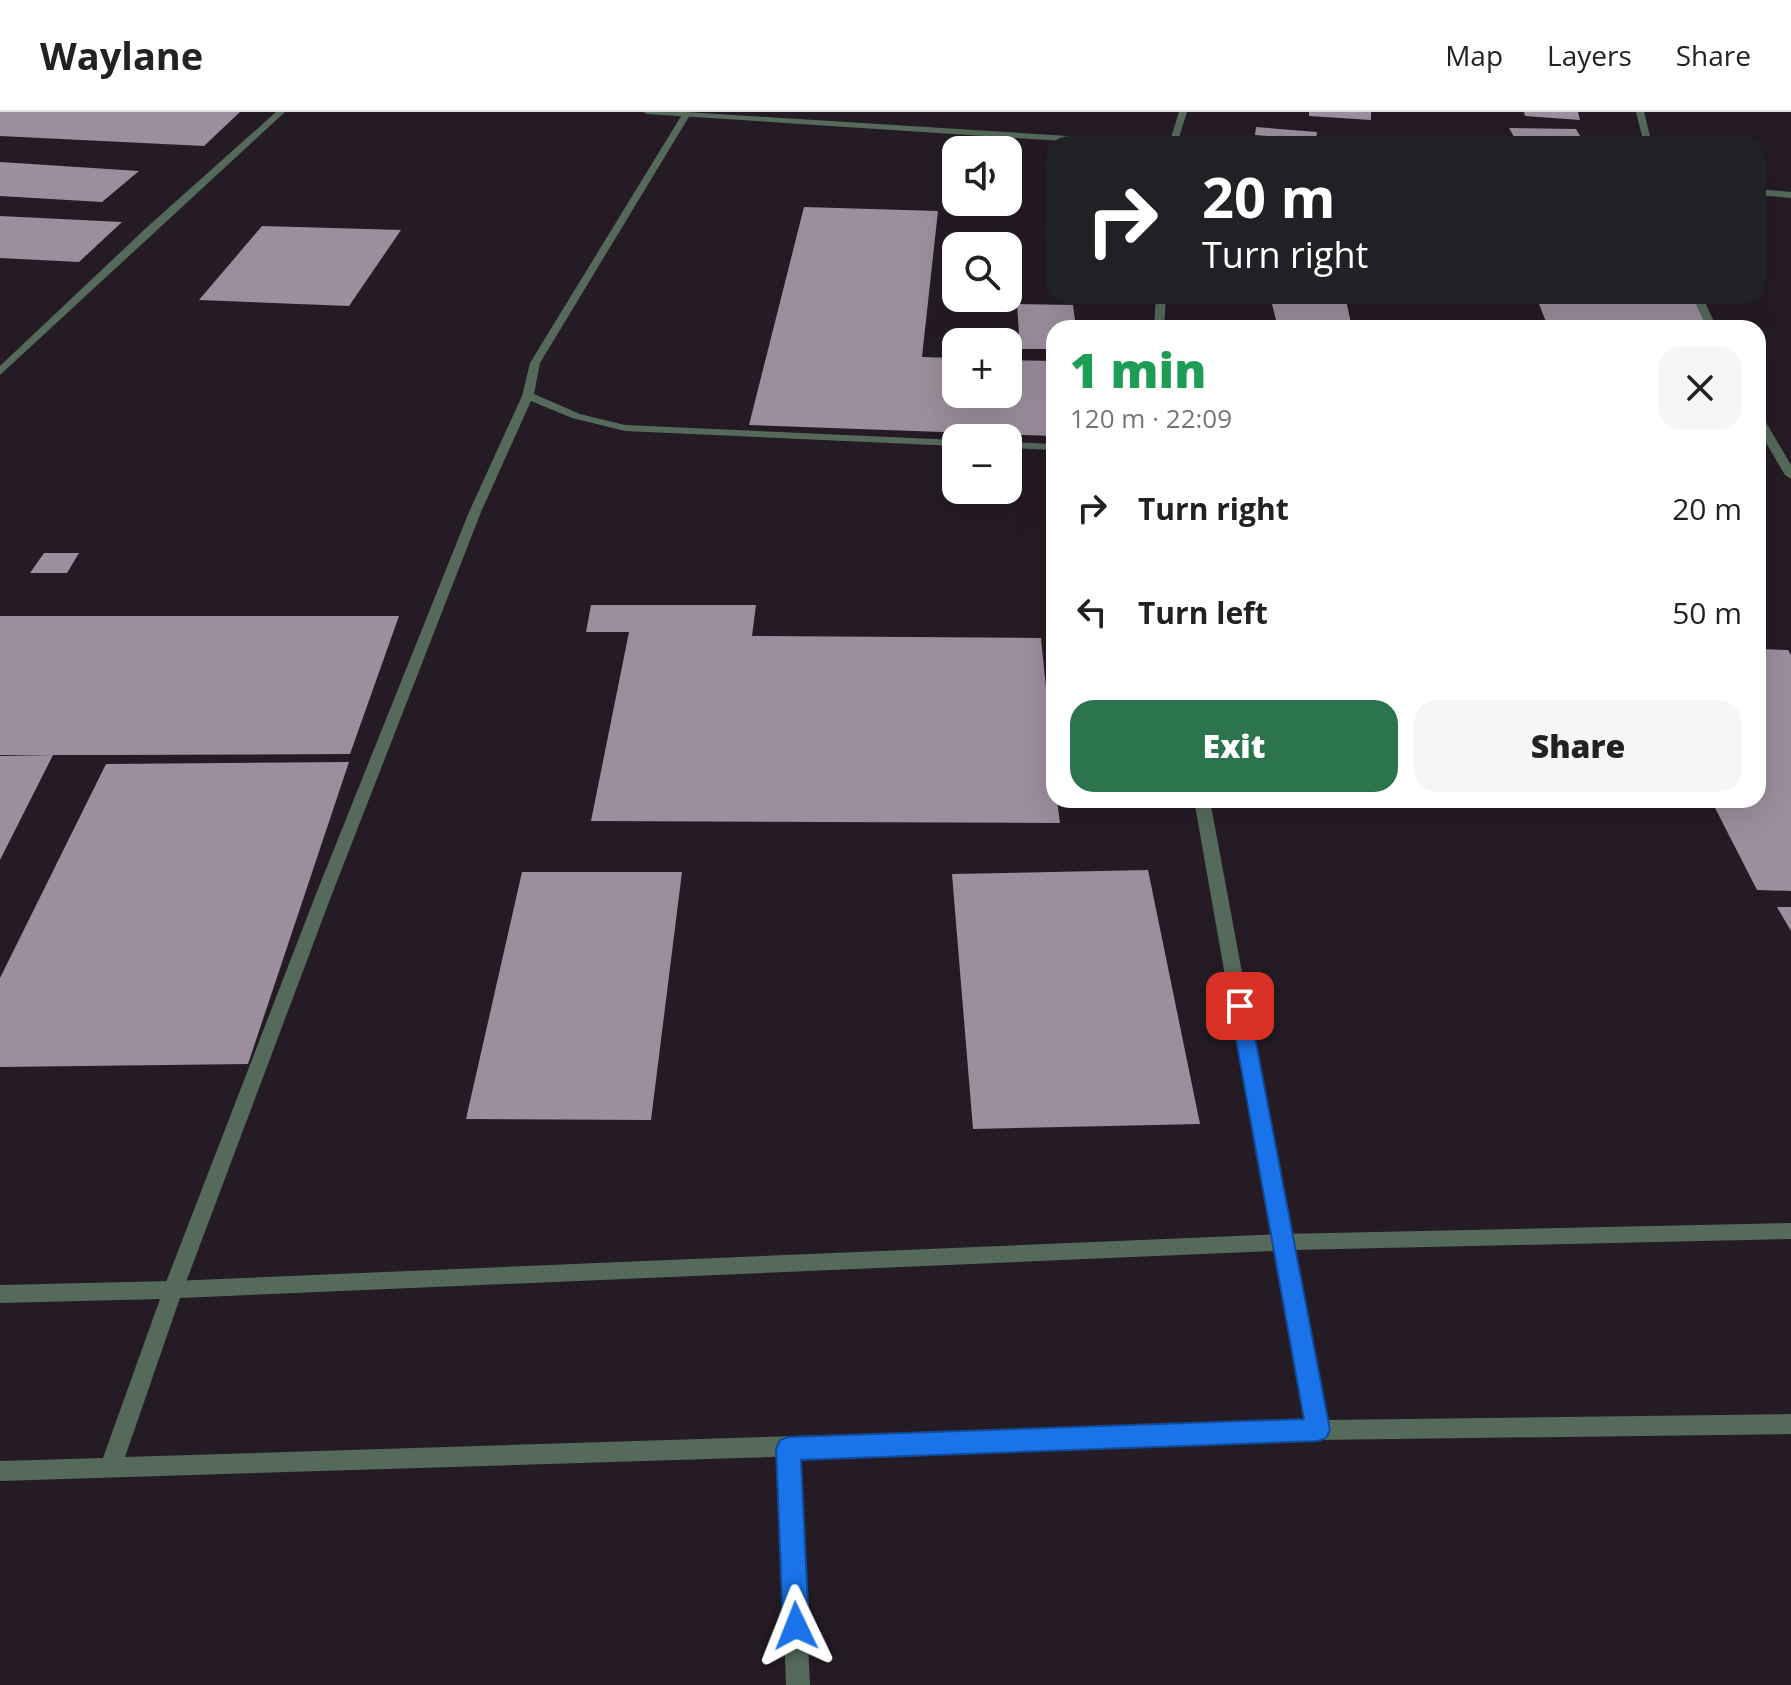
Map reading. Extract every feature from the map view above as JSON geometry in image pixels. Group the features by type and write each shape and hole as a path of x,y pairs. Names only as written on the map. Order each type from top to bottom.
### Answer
{"street":[{"path":"0,372 148,231 281,112"},
{"path":"647,112 737,115 1046,137"},
{"path":"1176,136 1183,112"},
{"path":"1640,112 1646,136"},
{"path":"111,1466 173,1290 324,894 475,512 528,396 535,363 686,115"},
{"path":"1766,193 1791,195"},
{"path":"528,396 576,416 625,428 942,442"},
{"path":"1766,433 1791,475"},
{"path":"1022,446 1046,447"},
{"path":"1203,808 1318,1430"},
{"path":"0,1294 173,1290 1282,1242 1791,1231"},
{"path":"0,1471 788,1449 1318,1430 1791,1424"},
{"path":"788,1449 798,1685"}],"building":[{"path":"0,112 240,112 204,146 0,136"},
{"path":"1309,112 1371,112 1371,120 1309,116"},
{"path":"1524,112 1578,112 1580,120 1525,116"},
{"path":"1256,127 1317,132 1316,136 1255,135"},
{"path":"1509,128 1576,129 1580,136 1514,136"},
{"path":"0,162 139,171 102,202 0,196"},
{"path":"804,207 938,211 922,357 942,358 942,408 1022,408 1022,360 1046,361 1046,436 1022,435 1022,424 942,424 942,432 749,425"},
{"path":"0,216 122,222 79,262 0,258"},
{"path":"262,226 401,230 349,306 199,300"},
{"path":"1022,304 1073,305 1075,320 1046,320 1046,349 1022,349 1022,328 1019,328 1018,312 1022,312"},
{"path":"1272,304 1347,304 1350,320 1297,320 1276,320"},
{"path":"1539,304 1696,304 1705,320 1545,320"},
{"path":"44,553 79,553 67,573 30,573"},
{"path":"591,605 756,605 752,636 1041,638 1046,688 1046,808 1058,808 1060,823 591,821 629,632 586,632"},
{"path":"0,616 399,616 350,754 0,755"},
{"path":"1766,649 1788,650 1791,655 1791,891 1757,890 1715,808 1766,808"},
{"path":"53,755 0,860 0,756"},
{"path":"349,762 248,1064 0,1067 0,978 106,764"},
{"path":"1148,870 1200,1124 973,1129 952,874"},
{"path":"522,872 682,872 651,1120 466,1119"},
{"path":"1777,907 1791,907 1791,931"}],"route":[{"path":"796,1626 788,1449 1318,1430 1240,1006"}]}
